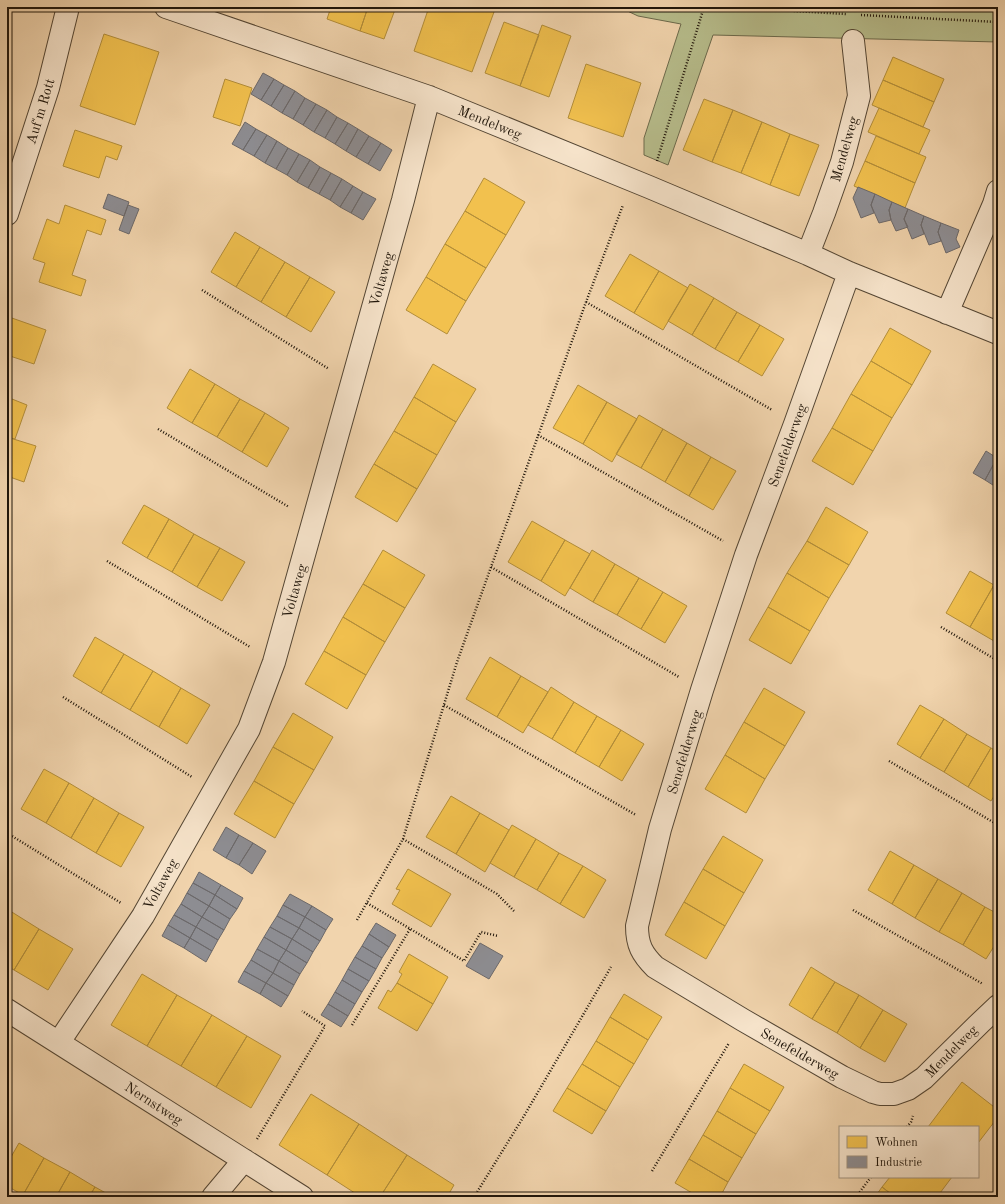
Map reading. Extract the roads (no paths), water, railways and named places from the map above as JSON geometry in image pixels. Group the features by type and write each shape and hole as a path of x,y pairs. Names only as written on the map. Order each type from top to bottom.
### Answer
{"street":[{"name":"Auf'm Rott","path":"7,214 48,88 68,7"},
{"name":"Mendelweg","path":"166,7 429,97 641,184 850,273 998,333"},
{"name":"Mendelweg","path":"808,254 842,162 859,96 853,41"},
{"name":"Voltaweg","path":"59,1042 143,916 249,729 274,662 403,200 429,97"},
{"path":"947,313 994,204 998,191"},
{"name":"Senefelderweg","path":"850,273 746,554 702,690 660,830 637,926 637,938 646,958 655,967 743,1020 842,1077 873,1092 889,1094 901,1092"},
{"name":"Mendelweg","path":"901,1092 924,1078 998,1006"},
{"name":"Nernstweg","path":"7,1010 302,1197"},
{"path":"213,1197 244,1160"}]}
